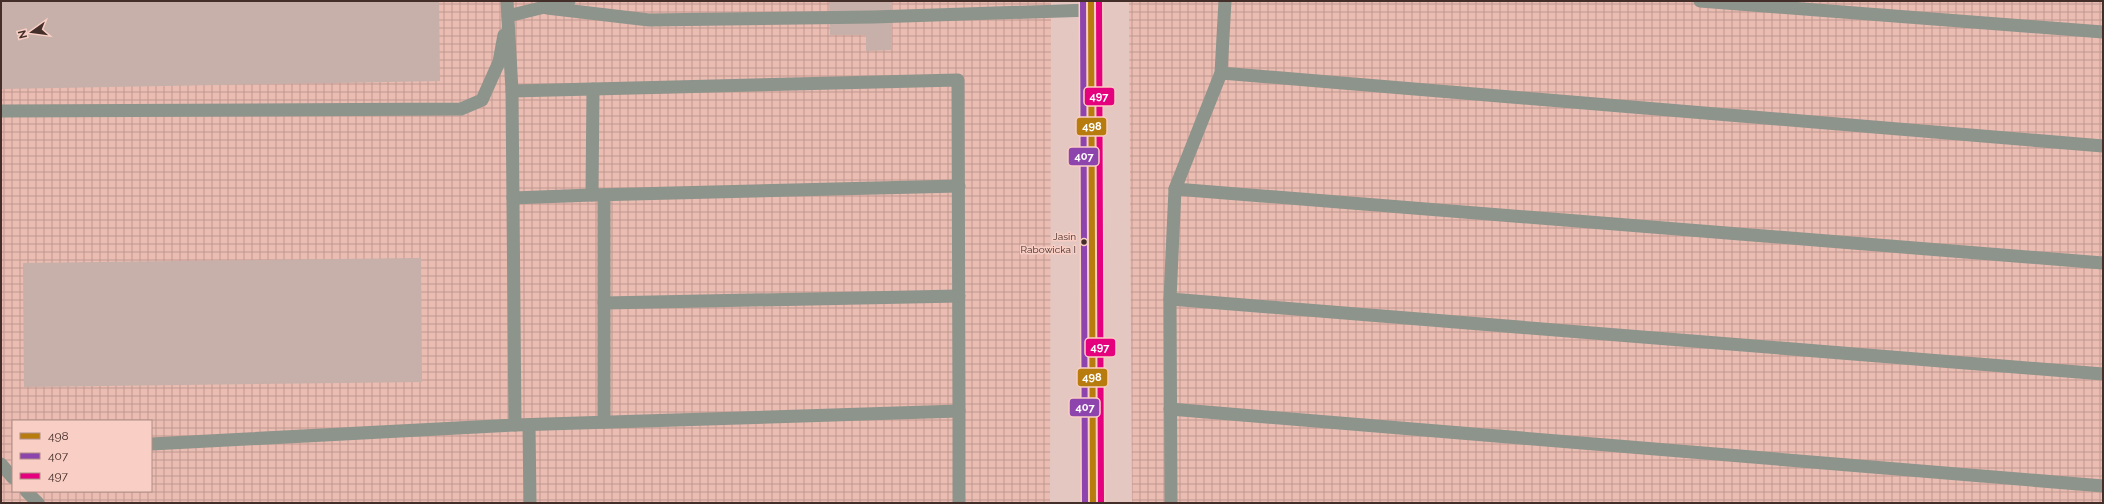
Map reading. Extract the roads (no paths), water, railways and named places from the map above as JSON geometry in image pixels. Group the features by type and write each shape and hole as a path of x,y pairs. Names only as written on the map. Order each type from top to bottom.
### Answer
{"street":[{"path":"1091,5 1093,503"}],"lane":[{"path":"507,1 512,91 515,425"},
{"path":"508,16 547,8 569,1"},
{"path":"1171,503 1170,299 1175,189 1221,73 1225,1"},
{"path":"1700,1 2103,32"},
{"path":"547,8 649,20 873,17 1091,5"},
{"path":"1,111 461,109 482,100 499,62 508,16"},
{"path":"1221,73 2103,146"},
{"path":"512,91 958,80 959,503"},
{"path":"592,89 604,303 604,422"},
{"path":"513,198 959,186"},
{"path":"1175,189 2103,264"},
{"path":"604,303 959,296"},
{"path":"1170,299 2103,374"},
{"path":"1170,409 2103,486"},
{"path":"152,444 529,424 959,411"},
{"path":"529,424 530,503"},
{"path":"1,464 12,477"},
{"path":"27,492 38,503"}],"place":[{"name":"Jasin Rabowicka I","path":"1084,242"}]}
